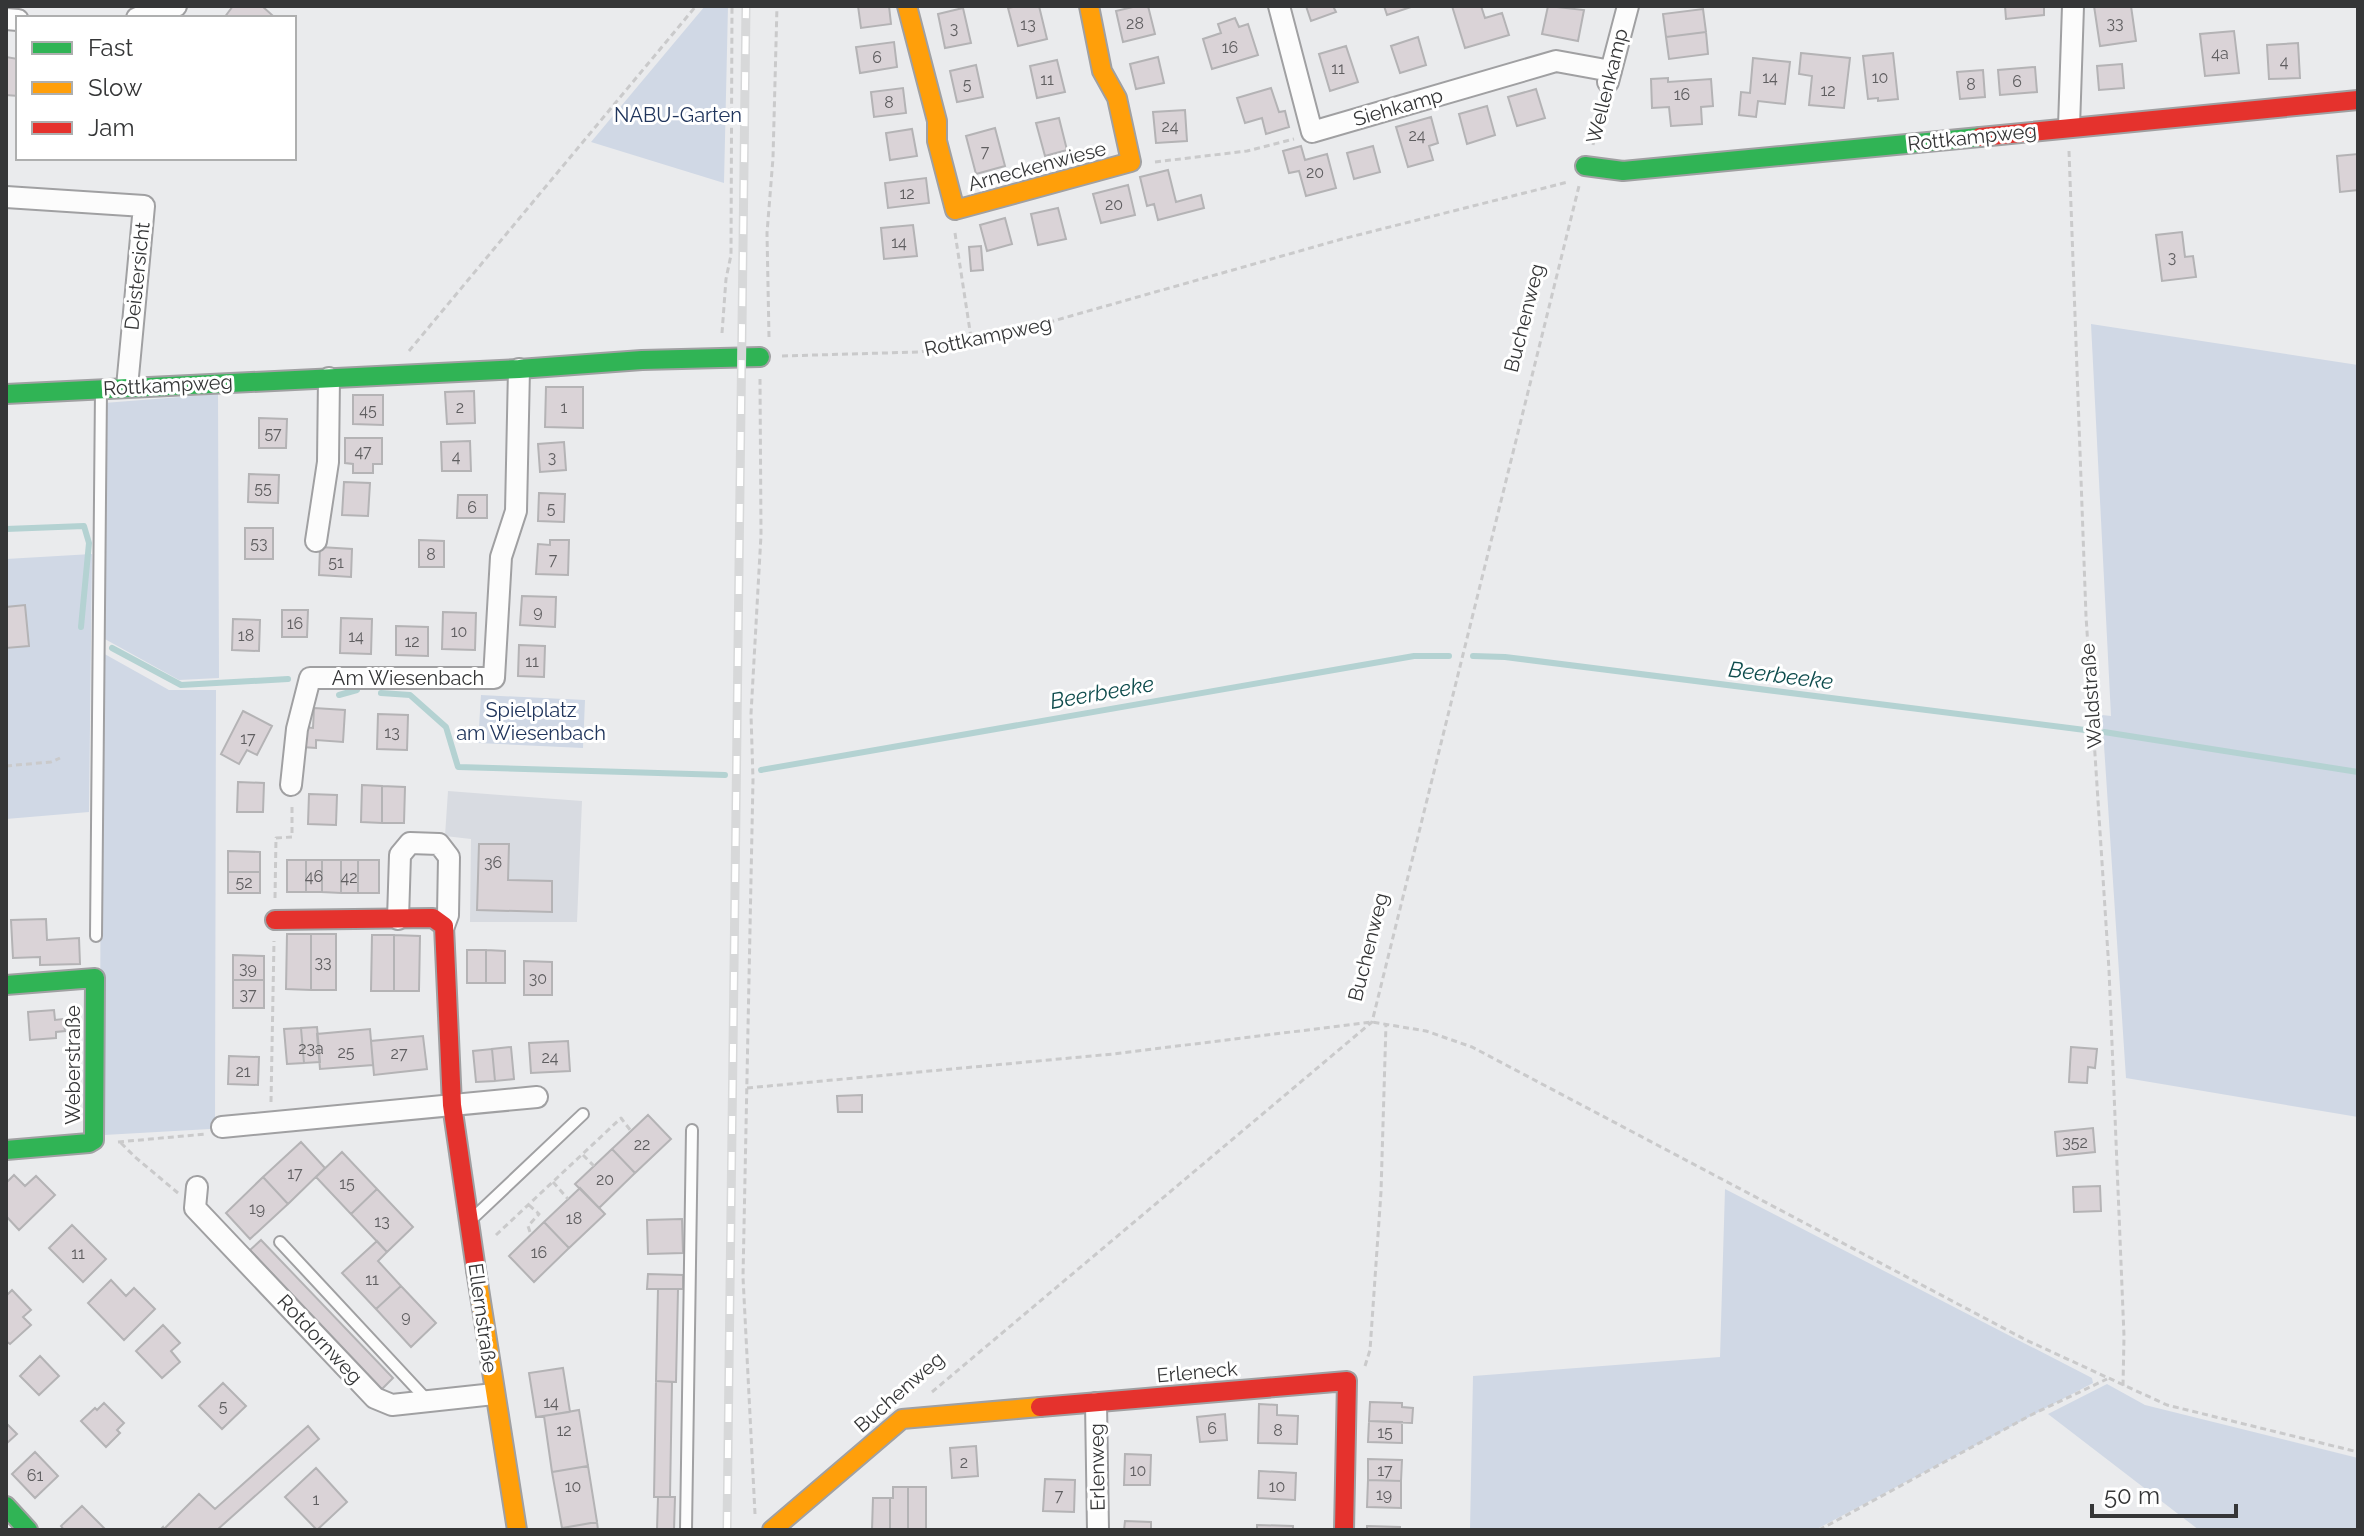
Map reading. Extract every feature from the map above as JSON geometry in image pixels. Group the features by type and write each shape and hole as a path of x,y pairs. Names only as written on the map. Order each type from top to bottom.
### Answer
{"street":[{"path":"144,16 176,6"},
{"name":"Arneckenwiese","path":"907,6 937,121 937,141 955,210 1131,162 1117,98 1102,71 1089,6"},
{"path":"1279,6 1312,132"},
{"name":"Wellenkamp","path":"1610,76 1628,6"},
{"path":"2069,127 2073,6"},
{"name":"Siehkamp","path":"1312,132 1556,61 1610,76"},
{"name":"Rottkampweg","path":"1583,173 2358,100"},
{"name":"Deistersicht","path":"6,197 144,206 127,387"},
{"name":"Rottkampweg","path":"6,394 519,369 642,360 766,357"},
{"name":"Am Wiesenbach","path":"291,785 297,729 310,678 494,678 501,557 516,511 519,369"},
{"path":"316,541 328,462 329,378"},
{"name":"Ellernstraße","path":"398,919 400,855 410,843 439,844 449,857 448,915 444,926 452,1105 517,1530"},
{"path":"275,920 433,918 444,926"},
{"name":"Weberstraße","path":"6,985 95,978 92,1142"},
{"path":"222,1127 537,1097"},
{"path":"6,1150 92,1142"},
{"name":"Rotdornweg","path":"196,1198 375,1398 392,1405 494,1394"},
{"path":"1344,1530 1347,1381"},
{"name":"Erleneck","path":"902,1419 1347,1381"},
{"name":"Erlenweg","path":"1096,1403 1098,1530"},
{"name":"Buchenweg","path":"764,1526 902,1419"},
{"path":"6,1506 28,1530"}],"lane":[{"path":"96,936 101,388"},
{"path":"469,1222 583,1114"},
{"path":"686,1530 692,1130"},
{"path":"280,1242 428,1401"}],"path":[{"path":"389,375 696,6"},
{"path":"721,345 731,255 732,6"},
{"path":"764,1526 743,1277 753,780 751,714 761,535 767,233 773,158 777,6"},
{"name":"Wellenkamp","path":"1583,173 1610,76"},
{"name":"Waldstraße","path":"2069,127 2086,616 2109,970 2124,1336 2123,1386"},
{"path":"1131,162 1141,164 1247,151 1312,132"},
{"name":"Rottkampweg","path":"766,357 918,352 972,344 1583,173"},
{"name":"Buchenweg","path":"926,1398 1372,1022 1583,173"},
{"path":"955,210 954,228 972,344"},
{"path":"6,766 51,762 60,758"},
{"path":"271,1121 276,838 292,837 291,785"},
{"path":"747,1088 1113,1054 1372,1022 1426,1031 1472,1047 2012,1333 2107,1379 2167,1405 2358,1452"},
{"path":"1347,1381 1359,1381 1370,1350 1381,1192 1386,1024"},
{"path":"474,1256 621,1118 631,1131"},
{"path":"92,1142 121,1143 209,1134 222,1127"},
{"path":"121,1143 135,1157 196,1198"},
{"path":"583,1155 594,1166"},
{"path":"553,1182 568,1199"},
{"path":"529,1205 539,1214 528,1226 531,1235"},
{"path":"1819,1530 2031,1415 2107,1379"}],"shaded area":[{"path":"448,791 582,801 577,922 470,922 471,839 445,836"}],"green space":[{"name":"NABU-Garten","path":"705,6 728,6 724,183 591,142"},
{"path":"2091,324 2358,365 2358,1117 2126,1078 2102,715 2111,716"},
{"path":"218,394 219,678 179,680 103,638 104,403"},
{"path":"92,554 89,812 6,819 6,559"},
{"path":"101,652 169,690 216,690 215,1126 210,1129 104,1135 100,1132"},
{"name":"Spielplatz am Wiesenbach","path":"481,695 585,700 583,748 478,743"},
{"path":"1725,1189 2092,1378 2093,1383 1815,1530 1470,1530 1473,1376 1720,1357"},
{"path":"2107,1384 2145,1405 2358,1458 2358,1530 2199,1530 2048,1414"}],"building":[{"path":"233,6 262,6 272,15 271,16 226,16"},
{"path":"858,6 889,6 891,24 861,28"},
{"path":"1039,6 1047,39 1018,46 1008,8"},
{"path":"1148,6 1155,34 1123,42 1116,11"},
{"path":"1306,6 1333,6 1336,12 1311,21"},
{"path":"1384,6 1414,6 1387,15"},
{"path":"1452,6 1481,6 1485,18 1502,13 1509,35 1465,48"},
{"path":"1548,6 1584,10 1578,41 1542,34"},
{"path":"2005,6 2044,6 2044,15 2006,19"},
{"path":"2094,6 2131,6 2136,41 2100,46"},
{"path":"963,8 971,43 945,48 938,14"},
{"path":"1703,9 1706,32 1666,37 1663,14"},
{"path":"1235,18 1239,27 1248,24 1258,55 1212,69 1203,39 1221,33 1218,24"},
{"path":"2234,31 2239,73 2205,76 2200,34"},
{"path":"1706,32 1708,54 1669,59 1666,37"},
{"path":"1418,37 1426,65 1400,73 1391,46"},
{"path":"894,42 897,67 860,73 856,47"},
{"path":"2298,43 2300,78 2269,79 2267,45"},
{"path":"1346,46 1358,82 1330,91 1319,54"},
{"path":"1801,53 1850,58 1844,108 1809,105 1812,76 1799,74"},
{"path":"1893,53 1898,99 1868,99 1863,56"},
{"path":"6,57 16,59 16,96 6,95"},
{"path":"1158,57 1164,83 1136,89 1130,64"},
{"path":"1753,58 1790,62 1785,104 1758,101 1756,117 1739,115 1741,92 1750,93"},
{"path":"1057,60 1065,92 1037,98 1030,66"},
{"path":"2122,64 2124,88 2099,90 2097,66"},
{"path":"976,65 983,97 957,102 950,71"},
{"path":"2035,67 2037,92 2000,95 1998,70"},
{"path":"1983,70 1985,97 1960,99 1957,72"},
{"path":"1668,78 1668,82 1711,79 1713,106 1701,107 1702,124 1671,126 1669,107 1652,108 1651,79"},
{"path":"903,88 906,113 874,117 871,92"},
{"path":"1271,88 1279,112 1285,111 1289,127 1266,134 1262,118 1245,123 1237,98"},
{"path":"1536,89 1545,118 1517,126 1508,97"},
{"path":"1487,106 1495,135 1467,144 1459,114"},
{"path":"1185,110 1187,141 1156,143 1153,112"},
{"path":"1431,117 1438,143 1429,146 1433,160 1408,167 1396,127"},
{"path":"1059,118 1067,150 1045,156 1036,123"},
{"path":"995,128 1005,166 976,174 966,136"},
{"path":"912,129 917,156 890,160 886,133"},
{"path":"1301,146 1305,160 1327,154 1336,188 1306,196 1299,171 1289,173 1283,151"},
{"path":"1373,146 1380,172 1354,179 1347,153"},
{"path":"2358,154 2358,190 2340,192 2337,156"},
{"path":"1168,170 1176,202 1201,195 1204,208 1158,220 1154,204 1147,206 1140,177"},
{"path":"926,178 929,203 888,208 885,183"},
{"path":"1128,185 1135,215 1101,223 1093,194"},
{"path":"1058,208 1066,239 1038,245 1031,214"},
{"path":"1005,218 1012,244 987,251 980,225"},
{"path":"913,225 917,256 884,259 881,228"},
{"path":"2182,232 2185,257 2193,256 2196,277 2162,281 2156,235"},
{"path":"981,246 983,270 971,271 969,247"},
{"path":"546,387 583,387 583,428 545,427"},
{"path":"474,391 475,423 447,424 445,392"},
{"path":"353,395 383,395 383,425 353,424"},
{"path":"259,418 287,419 286,448 259,448"},
{"path":"345,438 382,438 382,464 373,464 373,473 353,473 353,464 345,463"},
{"path":"470,441 471,471 442,471 441,442"},
{"path":"564,442 566,470 540,472 538,444"},
{"path":"249,474 279,475 278,503 248,502"},
{"path":"344,482 370,483 368,516 342,515"},
{"path":"539,493 565,494 564,522 538,521"},
{"path":"458,495 487,495 487,518 457,518"},
{"path":"245,528 273,528 273,559 245,559"},
{"path":"419,540 444,541 444,567 419,567"},
{"path":"550,540 569,540 568,575 536,574 538,544 550,545"},
{"path":"320,547 352,549 351,577 319,575"},
{"path":"522,596 556,597 555,627 520,625"},
{"path":"25,605 29,646 6,648 6,607"},
{"path":"282,610 308,610 307,637 282,637"},
{"path":"443,612 476,613 475,650 442,649"},
{"path":"341,618 372,619 371,654 340,653"},
{"path":"233,619 260,620 259,651 232,650"},
{"path":"396,626 428,627 428,656 396,655"},
{"path":"519,645 545,646 544,677 518,676"},
{"path":"314,708 345,710 343,742 316,740 316,748 302,747 303,727 313,728"},
{"path":"243,711 272,726 257,755 247,750 239,764 221,754"},
{"path":"378,714 408,715 407,750 377,749"},
{"path":"238,782 264,783 263,812 237,812"},
{"path":"362,785 382,786 382,823 361,822"},
{"path":"382,786 405,787 404,823 382,823"},
{"path":"309,794 337,795 336,825 308,824"},
{"path":"479,844 509,844 508,880 552,881 552,912 477,910"},
{"path":"228,851 260,852 260,872 228,872"},
{"path":"287,860 306,860 306,892 287,892"},
{"path":"306,860 322,860 322,892 306,892"},
{"path":"322,860 341,860 341,893 322,892"},
{"path":"341,860 358,860 358,893 341,893"},
{"path":"358,860 379,860 379,893 358,893"},
{"path":"228,872 260,872 260,893 228,893"},
{"path":"46,919 47,940 79,938 80,964 40,965 40,957 13,958 11,920"},
{"path":"287,934 311,934 311,990 286,989"},
{"path":"311,934 336,934 336,990 311,990"},
{"path":"372,935 394,935 394,991 371,991"},
{"path":"394,935 420,936 419,991 394,991"},
{"path":"467,950 486,950 486,983 467,983"},
{"path":"486,950 505,951 505,983 486,983"},
{"path":"233,955 264,956 264,980 233,980"},
{"path":"524,961 552,962 552,995 524,995"},
{"path":"233,980 264,980 264,1008 233,1008"},
{"path":"54,1010 55,1020 63,1019 65,1031 56,1032 56,1038 30,1040 28,1012"},
{"path":"317,1027 320,1062 304,1063 301,1028"},
{"path":"301,1028 304,1063 287,1064 284,1029"},
{"path":"370,1029 373,1065 320,1069 317,1034"},
{"path":"423,1036 427,1069 374,1075 371,1041"},
{"path":"568,1041 570,1071 531,1073 529,1043"},
{"path":"511,1047 514,1079 495,1081 492,1049"},
{"path":"2071,1047 2097,1049 2095,1068 2088,1067 2087,1083 2069,1082"},
{"path":"492,1049 495,1081 476,1082 473,1051"},
{"path":"229,1056 259,1057 258,1085 228,1084"},
{"path":"862,1095 862,1112 838,1112 837,1096"},
{"path":"648,1115 671,1139 635,1173 612,1149"},
{"path":"2093,1128 2095,1152 2057,1156 2055,1132"},
{"path":"301,1142 325,1168 288,1204 263,1177"},
{"path":"612,1149 635,1173 599,1208 575,1184"},
{"path":"342,1152 377,1189 351,1214 316,1177"},
{"path":"14,1175 25,1186 36,1176 55,1195 19,1230 6,1216 6,1183"},
{"path":"263,1177 288,1204 250,1239 226,1213"},
{"path":"2100,1186 2101,1211 2074,1212 2073,1187"},
{"path":"580,1188 605,1214 569,1248 544,1222"},
{"path":"377,1189 413,1227 387,1252 351,1214"},
{"path":"682,1219 683,1253 648,1254 647,1220"},
{"path":"544,1222 569,1248 534,1282 509,1256"},
{"path":"72,1225 106,1259 83,1282 49,1248"},
{"path":"261,1240 393,1378 382,1389 250,1250"},
{"path":"377,1241 387,1252 378,1261 401,1286 376,1309 342,1273"},
{"path":"648,1274 683,1275 683,1289 647,1289"},
{"path":"111,1280 126,1296 134,1288 155,1309 124,1340 88,1303"},
{"path":"401,1286 436,1323 411,1347 376,1309"},
{"path":"658,1289 678,1289 676,1382 656,1381"},
{"path":"12,1290 31,1310 23,1317 31,1325 10,1344 6,1341 6,1296"},
{"path":"163,1325 180,1343 171,1351 180,1362 162,1378 136,1351"},
{"path":"40,1356 59,1376 39,1395 20,1376"},
{"path":"563,1368 570,1412 536,1417 529,1373"},
{"path":"656,1381 672,1382 670,1497 654,1497"},
{"path":"223,1383 246,1406 222,1429 199,1406"},
{"path":"1370,1402 1402,1403 1402,1407 1413,1408 1412,1423 1369,1421"},
{"path":"104,1403 124,1423 117,1430 120,1433 106,1447 81,1421"},
{"path":"1259,1404 1277,1405 1277,1415 1298,1416 1297,1444 1258,1443"},
{"path":"579,1410 588,1466 552,1472 544,1416"},
{"path":"1225,1414 1227,1440 1200,1442 1197,1417"},
{"path":"1369,1421 1402,1422 1402,1443 1368,1442"},
{"path":"6,1423 17,1434 6,1444"},
{"path":"308,1426 319,1439 217,1530 160,1530 199,1494 215,1509"},
{"path":"976,1446 978,1476 952,1478 950,1448"},
{"path":"35,1452 58,1476 35,1498 12,1474"},
{"path":"1125,1454 1151,1455 1150,1485 1124,1485"},
{"path":"1368,1459 1402,1460 1401,1481 1368,1480"},
{"path":"588,1466 597,1522 562,1528 552,1472"},
{"path":"316,1468 347,1502 317,1530 285,1497"},
{"path":"1259,1471 1296,1473 1295,1500 1258,1498"},
{"path":"1045,1479 1075,1480 1074,1512 1043,1511"},
{"path":"1368,1480 1401,1481 1401,1508 1367,1507"},
{"path":"893,1487 908,1487 908,1530 890,1530"},
{"path":"908,1487 926,1487 926,1530 908,1530"},
{"path":"658,1497 675,1497 674,1530 657,1530"},
{"path":"873,1498 890,1498 890,1530 872,1530"},
{"path":"82,1506 105,1529 64,1530 61,1526"},
{"path":"1125,1521 1151,1522 1151,1530 1124,1530"},
{"path":"597,1522 598,1530 562,1530 562,1528"},
{"path":"1257,1525 1293,1526 1293,1530 1257,1530"},
{"path":"1367,1526 1400,1527 1400,1530 1367,1530"}],"waterway":[{"name":"Beerbeeke","path":"6,529 84,526 89,543 81,627"},
{"name":"Beerbeeke","path":"112,648 181,685 288,679"},
{"name":"Beerbeeke","path":"761,770 1414,656 1449,656"},
{"name":"Beerbeeke","path":"1473,656 1505,657 2085,730"},
{"name":"Beerbeeke","path":"339,695 357,690"},
{"name":"Beerbeeke","path":"381,693 410,695 446,727 458,767 725,775"},
{"name":"Beerbeeke","path":"2104,732 2358,772"}],"railway":[{"path":"727,1530 746,6"}],"traffic: fast":[{"path":"1585,166 1623,171 1980,137"},
{"path":"6,394 519,369 642,360 760,357"},
{"path":"6,985 95,978 94,1140 89,1143 6,1150"},
{"path":"6,1506 28,1530"}],"traffic: slow":[{"path":"907,6 937,121 937,141 955,210 1131,162 1117,98 1102,71 1089,6"},
{"path":"476,1270 517,1530"},
{"path":"772,1530 902,1419 1040,1407"}],"traffic: jam":[{"path":"1980,137 2358,100"},
{"path":"275,920 433,918 444,926 452,1105 476,1270"},
{"path":"1040,1407 1347,1381 1344,1530"}]}
